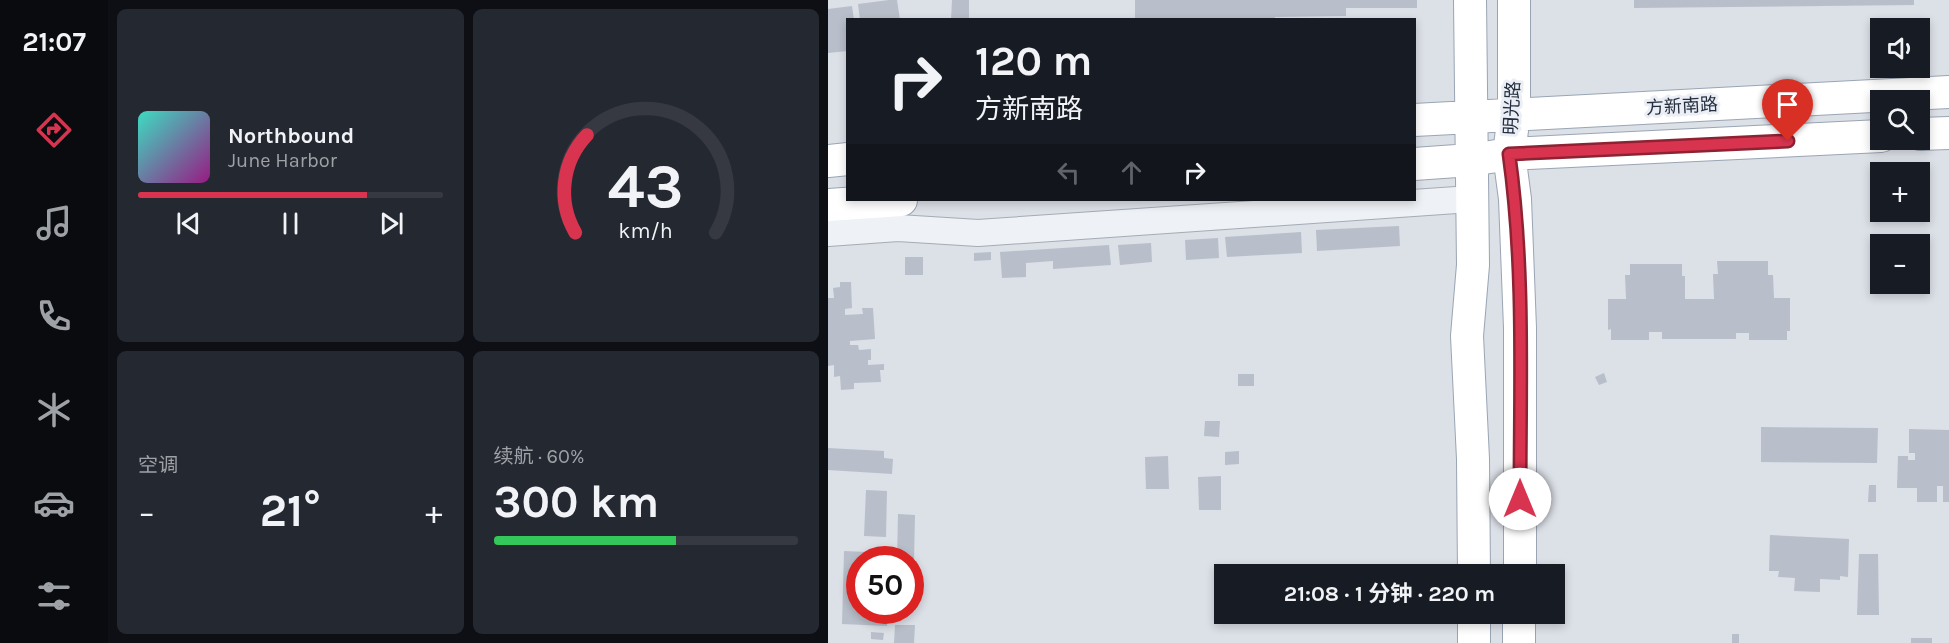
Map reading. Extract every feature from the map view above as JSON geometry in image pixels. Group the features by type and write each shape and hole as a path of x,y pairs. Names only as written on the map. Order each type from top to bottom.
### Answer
{"main road":[{"path":"1470,0 1473,266 1467,336 1473,459 1474,564"},
{"name":"明光路","path":"1514,0 1514,114 1509,154 1515,199 1520,328 1520,564"},
{"name":"方新南路","path":"1416,120 1949,92"},
{"path":"1930,134 1949,133"},
{"path":"1416,164 1471,160 1509,154 1870,137"},
{"path":"828,161 846,159"},
{"path":"828,205 886,201"},
{"path":"1474,624 1474,643"},
{"path":"1519,624 1519,643"}],"lane":[{"path":"828,233 898,228 978,233 1471,199"}],"building":[{"path":"897,0 900,18 860,18 858,4"},
{"path":"952,0 969,0 969,18 951,18"},
{"path":"1135,0 1417,0 1417,8 1346,8 1346,16 1135,18"},
{"path":"1634,0 1914,0 1914,5 1634,8"},
{"path":"852,6 854,18 846,18 846,51 828,53 828,9"},
{"path":"1399,226 1400,246 1317,251 1316,230"},
{"path":"1301,232 1302,253 1227,257 1225,237"},
{"path":"1218,238 1219,258 1186,260 1185,240"},
{"path":"1151,243 1152,262 1120,265 1118,245"},
{"path":"1109,245 1111,265 1053,269 1053,261 1026,263 1026,277 1002,278 1000,252"},
{"path":"991,252 991,260 974,261 974,253"},
{"path":"905,257 923,257 923,275 905,275"},
{"path":"1717,261 1768,261 1768,275 1773,275 1774,298 1790,298 1790,331 1787,331 1787,340 1749,340 1749,333 1736,333 1736,339 1662,339 1662,332 1649,332 1649,340 1611,340 1611,329 1608,330 1608,299 1626,299 1625,275 1630,275 1630,264 1682,264 1682,276 1685,276 1685,299 1714,299 1713,274 1718,274"},
{"path":"840,282 851,282 852,308 845,309 845,315 863,314 862,308 873,308 875,339 850,341 850,345 858,345 859,350 871,349 871,360 868,360 868,365 884,364 884,370 880,370 881,382 854,383 854,389 841,390 840,376 834,377 834,365 828,366 828,298 834,298 833,288 840,287"},
{"path":"1604,373 1607,382 1599,385 1595,377"},
{"path":"1238,374 1254,374 1254,386 1238,386"},
{"path":"1205,421 1220,421 1219,437 1204,436"},
{"path":"1761,427 1878,428 1877,463 1761,462"},
{"path":"1909,429 1949,430 1949,502 1943,502 1943,486 1937,486 1937,502 1917,502 1917,488 1897,488 1898,456 1908,456 1908,460 1915,460 1915,453 1909,453"},
{"path":"828,448 884,451 884,458 893,459 892,474 828,470"},
{"path":"1239,451 1239,464 1225,465 1225,452"},
{"path":"1168,456 1169,489 1146,489 1145,457"},
{"path":"1221,476 1221,510 1199,510 1198,477"},
{"path":"1869,485 1876,485 1876,502 1868,502"},
{"path":"866,490 887,491 886,537 864,536"},
{"path":"898,514 915,515 914,546 897,546"},
{"path":"1770,535 1849,539 1848,577 1840,576 1840,580 1820,579 1820,592 1794,591 1795,578 1778,577 1779,571 1769,571"},
{"path":"844,551 846,551 846,624 887,624 887,626 842,624"},
{"path":"1859,554 1878,554 1879,615 1857,615"},
{"path":"895,625 915,625 914,643 894,643"},
{"path":"871,632 884,633 883,640 871,639"},
{"path":"1732,634 1739,634 1739,643 1732,643"},
{"path":"1911,638 1932,638 1932,643 1911,643"}],"route":[{"path":"1520,499 1520,328 1515,199 1509,154 1788,141"}]}
